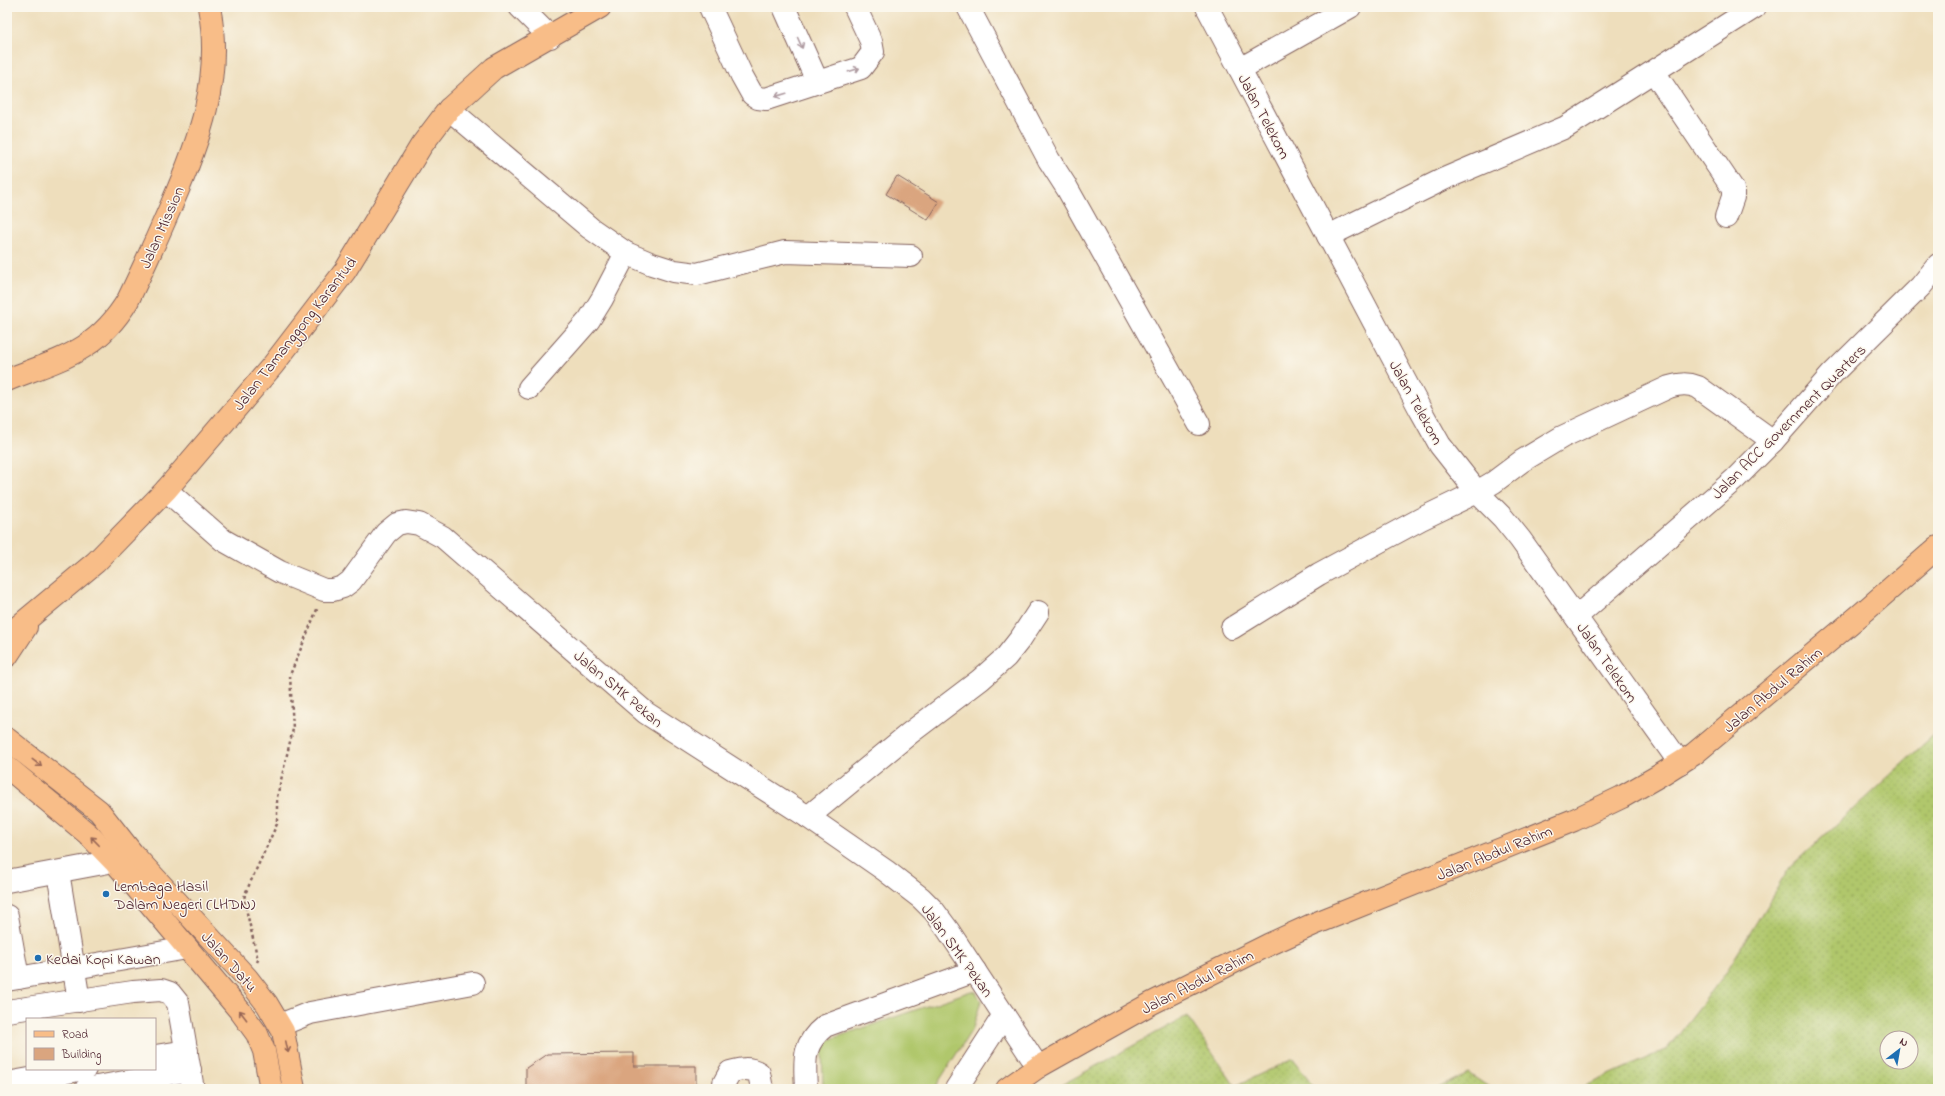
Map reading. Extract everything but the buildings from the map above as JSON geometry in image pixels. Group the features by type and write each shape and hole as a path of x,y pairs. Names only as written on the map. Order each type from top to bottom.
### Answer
{"main road":[{"name":"Jalan Mission","path":"7,380 76,352 91,343 106,331 119,316 128,300 187,170 205,114 214,65 214,48 209,7"},
{"name":"Jalan Tamanggong Karantud","path":"7,636 96,562 166,490 273,365 345,271 421,146 449,109 494,68 600,7"},
{"name":"Jalan Abdul Rahim","path":"1007,1089 1038,1067 1173,992 1268,945 1314,924 1574,820 1622,796 1680,763 1694,754 1783,680 1938,547"},
{"name":"Jalan Tamanggong Karantud","path":"7,656 33,615"},
{"name":"Jalan Datu","path":"7,739 99,811 123,857 145,882 247,978 267,1004 280,1025 288,1050 294,1089"},
{"name":"Jalan Datu","path":"7,767 88,834 123,857"},
{"name":"Jalan Datu","path":"145,882 187,948 241,1012 257,1034 264,1051 271,1089"}],"street":[{"path":"520,7 550,37"},
{"path":"710,7 752,94 758,98 766,99 785,94 817,81 860,68 873,52 871,41 855,7"},
{"path":"784,7 817,81"},
{"path":"968,7 1049,160 1067,188 1199,424"},
{"name":"Jalan Telekom","path":"1207,7 1440,445 1477,492 1508,523 1680,763"},
{"path":"1328,236 1444,179 1534,140 1551,135 1589,114 1755,7"},
{"path":"1240,69 1344,8"},
{"path":"1654,72 1733,189 1733,197 1726,217"},
{"path":"449,109 590,228 626,253 652,264 674,271 697,274 785,252 911,256"},
{"path":"529,388 588,320 602,299 626,253"},
{"name":"Jalan ACC Government Quarters","path":"1576,617 1735,479 1773,441 1832,374 1921,286 1938,265"},
{"path":"1232,628 1319,574 1421,519 1477,492 1494,482 1522,461 1562,437 1663,390 1681,384 1698,387 1773,441"},
{"path":"166,490 202,523 228,543 280,572 324,590"},
{"name":"Jalan SMK Pekan","path":"324,590 334,590 343,587 351,581 386,533 396,524 406,522 419,524 443,537 646,713 808,817 886,871 921,898 934,911 948,930 1038,1067"},
{"path":"808,817 910,733 1006,657 1021,638 1038,612"},
{"path":"7,881 58,872 123,857"},
{"path":"58,872 79,1001"},
{"path":"7,916 12,979 187,948"},
{"path":"806,1089 805,1054 812,1038 825,1026 976,971"},
{"path":"280,1025 310,1013 473,983"},
{"path":"7,1011 133,992 161,990 170,993 178,1002 190,1070"},
{"path":"956,1089 1004,1015"},
{"path":"156,1056 190,1070"},
{"path":"724,1089 724,1083 730,1072 741,1069 754,1069 759,1073 762,1089"},
{"path":"7,1083 79,1070"},
{"path":"86,1089 190,1070"}],"path":[{"path":"247,978 258,960 244,900 245,894 277,824 277,797 293,729 290,675 324,590"}],"green space":[{"path":"1938,731 1938,1089 1578,1089 1667,1049 1725,974 1790,867"},
{"path":"971,991 976,992 981,1001 973,1028 934,1089 823,1089 822,1042"},
{"path":"1187,1016 1235,1086 1293,1059 1315,1089 1054,1089"},
{"path":"1468,1073 1492,1089 1436,1089"}],"place":[{"name":"Lembaga Hasil Dalam Negeri (LHDN)","path":"106,894"},
{"name":"Kedai Kopi Kawan","path":"38,958"}]}
